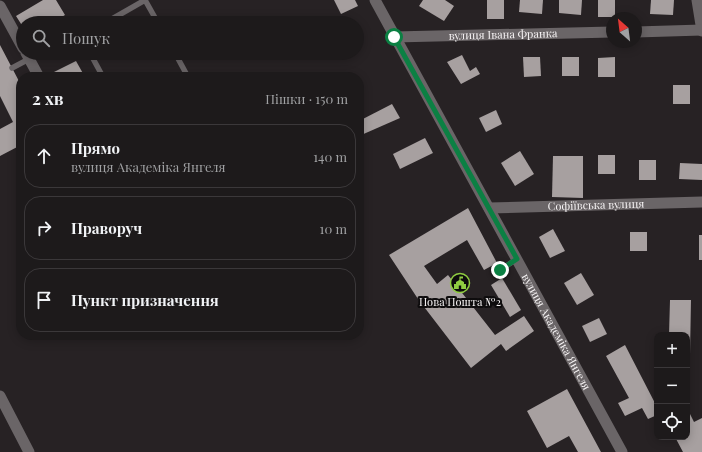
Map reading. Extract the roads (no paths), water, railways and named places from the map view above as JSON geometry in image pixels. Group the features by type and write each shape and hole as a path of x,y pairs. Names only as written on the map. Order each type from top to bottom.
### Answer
{"street":[{"name":"вулиця Академіка Янгеля","path":"375,0 622,452"},
{"path":"642,32 702,31 698,0"},
{"path":"0,6 16,35"},
{"name":"вулиця Івана Франка","path":"394,37 606,32"},
{"path":"29,60 36,72"},
{"name":"Софіївська вулиця","path":"489,208 702,202"},
{"path":"0,396 29,452"}],"lane":[{"path":"117,16 145,0 154,16"},
{"path":"12,68 22,60"},
{"path":"94,60 100,72"},
{"path":"179,60 185,72"},
{"path":"500,270 517,259"}],"place":[{"name":"Нова Пошта №2","path":"460,283"}]}
